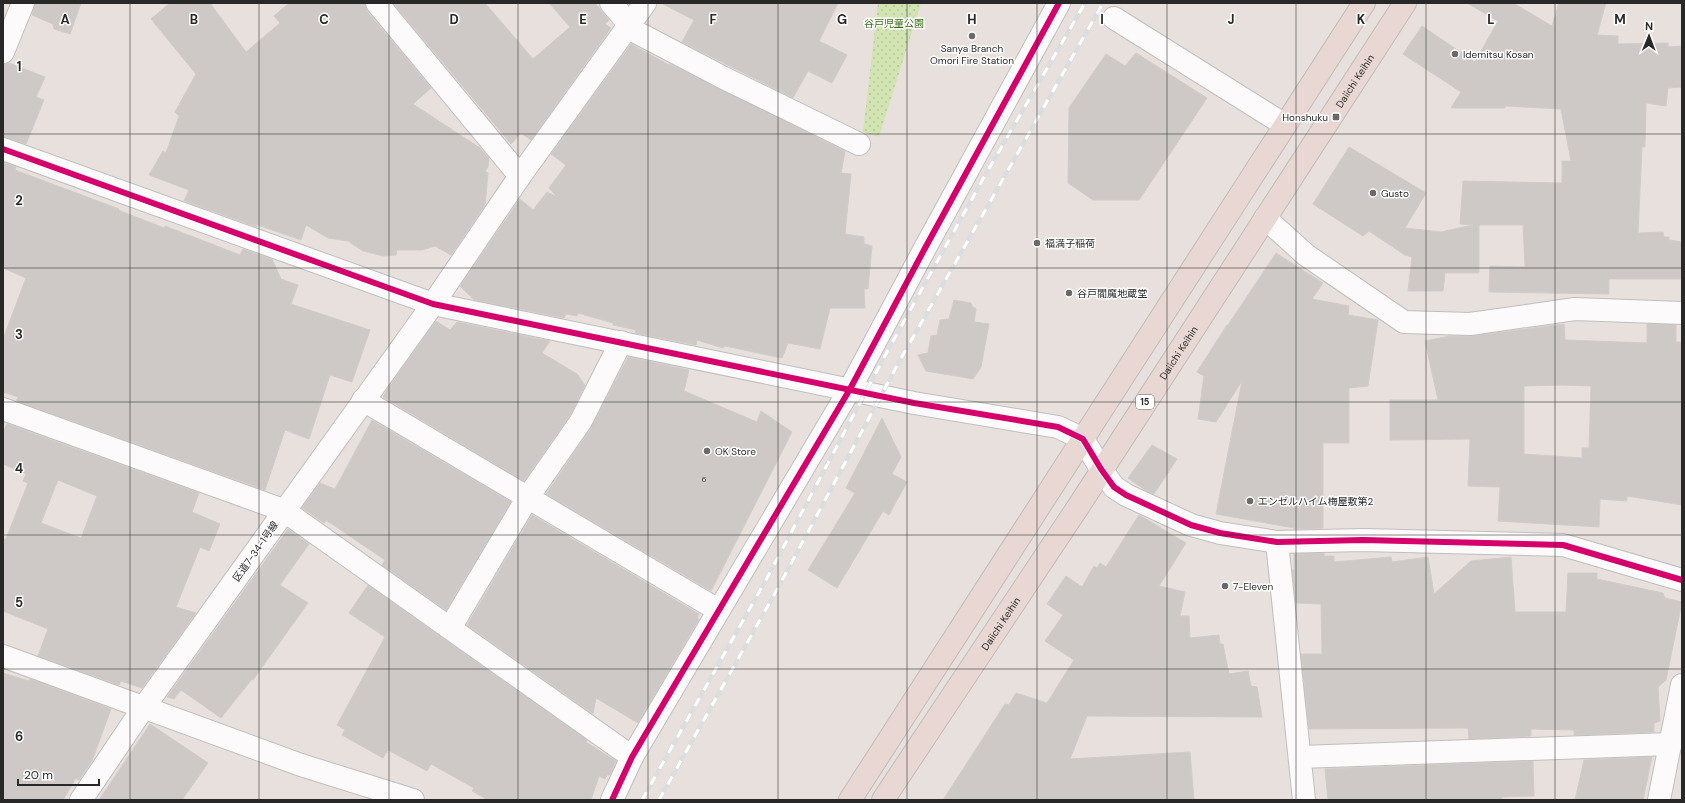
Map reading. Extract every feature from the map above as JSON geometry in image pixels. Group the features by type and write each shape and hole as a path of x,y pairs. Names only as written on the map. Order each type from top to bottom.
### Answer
{"highway":[{"path":"850,800 1364,3"},
{"name":"Daiichi Keihin","path":"883,800 1405,3"}],"street":[{"path":"3,52 23,3"},
{"path":"376,3 520,176"},
{"path":"611,3 636,32 642,36 722,77 860,144"},
{"name":"区道7-34-1号線","path":"81,800 144,707 432,304 520,176 645,3"},
{"path":"612,800 632,757 850,388 1059,3"},
{"path":"1114,18 1285,125"},
{"path":"3,149 432,304 850,388 914,403 1058,427 1084,439 1101,469 1114,487 1126,495 1191,525 1220,533 1277,542 1363,540 1563,545 1682,580"},
{"path":"1265,218 1306,255 1404,322 1470,324 1574,309 1682,314"},
{"path":"450,628 528,497 581,421 621,342"},
{"path":"363,400 718,610"},
{"path":"3,409 284,510 632,757"},
{"path":"1277,542 1304,800"},
{"path":"3,656 301,765 413,800"},
{"path":"1659,800 1682,685"},
{"path":"1300,757 1670,744"}],"green space":[{"name":"谷戸児童公園","path":"878,3 921,3 879,137 863,132"}],"building":[{"path":"35,3 81,3 70,34 54,29 53,24 32,15"},
{"path":"170,3 210,3 246,52 280,23 274,16 289,3 365,3 367,11 431,88 413,104 480,148 489,158 488,167 485,171 488,173 485,205 451,255 435,246 422,250 397,250 396,255 383,256 363,251 348,241 328,238 306,225 301,240 255,224 257,227 184,201 189,190 149,175 163,151 166,153 179,116 175,112 196,74 151,19"},
{"path":"393,3 485,3 533,59 570,27 549,3 595,3 609,20 605,24 611,28 531,140 521,133 511,144"},
{"path":"661,3 838,3 819,41 847,55 832,83 808,71 793,98 682,42 694,20"},
{"path":"1467,3 1513,3 1552,26 1559,3 1606,3 1597,35 1618,36 1618,44 1668,43 1668,47 1682,46 1682,87 1668,88 1666,106 1646,103 1645,147 1642,147 1638,233 1663,232 1664,237 1669,237 1669,240 1682,242 1682,279 1609,279 1609,294 1489,292 1490,266 1525,267 1523,225 1479,225 1479,273 1445,273 1443,291 1408,291 1412,257 1405,255 1369,231 1363,236 1313,204 1349,147 1426,193 1405,228 1441,232 1473,225 1460,224 1463,181 1562,183 1562,161 1571,161 1561,109 1505,106 1505,108 1451,108 1461,92 1403,54 1422,26 1475,62 1498,21"},
{"path":"631,44 669,65 670,64 845,151 841,173 851,174 845,234 864,237 864,244 872,246 868,289 864,289 865,308 830,308 820,349 788,343 782,358 725,346 723,348 697,340 696,345 635,333 636,330 613,325 613,323 578,313 577,316 566,314 564,318 474,300 460,286 520,199 533,210 547,192 557,197 549,188 566,165 551,154"},
{"path":"1136,53 1207,98 1139,200 1093,200 1068,183 1069,108 1106,54 1125,66"},
{"path":"9,63 45,77 36,97 44,100 26,144 3,137 3,64"},
{"path":"3,162 16,167 15,170 119,209 118,210 164,228 165,226 240,255 243,249 272,259 281,279 298,285 291,304 370,330 352,382 330,375 309,439 285,430 265,490 16,401 18,397 3,392 3,339 26,278 3,268"},
{"path":"1276,253 1323,283 1312,299 1349,306 1348,315 1378,320 1368,386 1349,388 1349,443 1323,443 1323,528 1294,529 1216,514 1242,381 1216,422 1198,419 1204,376 1197,372"},
{"path":"954,300 971,303 976,309 974,322 989,324 981,367 973,379 926,371 918,355 928,353 931,336 937,335 940,320 949,319"},
{"path":"436,321 450,330 457,322 550,341 542,353 577,374 585,385 570,415 524,481 383,397"},
{"path":"1564,324 1565,340 1647,343 1647,324 1676,325 1676,342 1682,342 1682,505 1627,496 1627,501 1600,499 1599,527 1498,521 1500,487 1468,486 1470,439 1390,440 1390,400 1438,400 1425,341 1450,336 1472,336","holes":["1524,386 1591,386 1589,448 1582,448 1582,458 1524,454"]},
{"path":"628,357 689,370 684,391 757,422 761,411 792,432 711,591 546,494 591,428"},
{"path":"882,418 901,457 892,474 907,482 889,515 883,511 837,588 808,570 855,493 846,488"},
{"path":"372,420 511,502 446,610 382,565 385,560 326,520 324,523 302,508 320,483 335,489"},
{"path":"7,424 199,493 192,512 220,524 209,551 200,547 176,607 196,613 142,688 121,681 119,685 38,656 48,629 3,611 3,539 6,539 28,483 23,481 26,474 3,464 3,432","holes":["58,480 97,496 81,538 41,523"]},
{"path":"1152,445 1177,459 1154,494 1145,490 1128,478"},
{"path":"532,515 699,614 697,618 699,619 638,723 596,698 593,714 467,625"},
{"path":"1139,515 1186,543 1159,586 1185,592 1180,616 1189,616 1190,638 1219,635 1220,644 1223,644 1229,674 1248,671 1251,686 1257,687 1262,717 1087,716 1070,759 1190,752 1194,800 943,800 1005,704 1009,705 1016,693 1047,703 1074,660 1045,641 1063,615 1047,604 1066,576 1082,587 1094,566 1097,568 1100,563 1106,567"},
{"path":"288,529 309,544 280,585 308,603 253,680 252,679 221,718 181,690 174,699 167,697"},
{"path":"1324,553 1324,556 1334,556 1334,562 1391,557 1392,562 1428,557 1434,594 1471,561 1511,557 1515,612 1566,612 1568,573 1597,573 1597,579 1663,593 1665,598 1682,602 1666,680 1658,687 1660,721 1654,723 1654,732 1574,735 1574,730 1531,729 1531,736 1469,739 1468,728 1309,729 1301,654 1322,654 1321,604 1296,603 1292,570 1294,570 1294,554"},
{"path":"368,585 587,740 586,742 616,761 610,775 607,775 605,779 599,776 591,800 488,800 472,791 474,788 431,764 427,771 388,750 383,758 342,735 345,730 337,725 385,637 349,613"},
{"path":"3,673 29,681 30,679 111,709 92,761 79,780 76,778 63,800 3,800"},
{"path":"150,724 208,763 182,800 99,800"},
{"path":"1652,757 1643,800 1575,800 1584,760"},
{"path":"1533,761 1534,796 1502,797 1502,800 1328,800 1325,769"}],"railway":[{"path":"642,800 767,578 887,352 983,179 1085,3"},
{"path":"659,800 779,586 899,362 1103,3"}],"cycle path":[{"path":"612,800 632,757 850,389 1059,3"},
{"path":"3,149 433,304 914,403 1058,427 1083,439 1114,487 1126,495 1191,525 1220,533 1277,542 1363,540 1563,545 1682,580"}],"place":[{"name":"Sanya Branch Omori Fire Station","path":"972,36"},
{"name":"Idemitsu Kosan","path":"1455,54"},
{"name":"Honshuku","path":"1336,117"},
{"name":"Gusto","path":"1373,193"},
{"name":"福満子稲荷","path":"1037,243"},
{"name":"谷戸閻魔地蔵堂","path":"1069,293"},
{"name":"OK Store","path":"707,451"},
{"name":"エンゼルハイム梅屋敷第2","path":"1250,501"},
{"name":"7-Eleven","path":"1225,586"}]}
